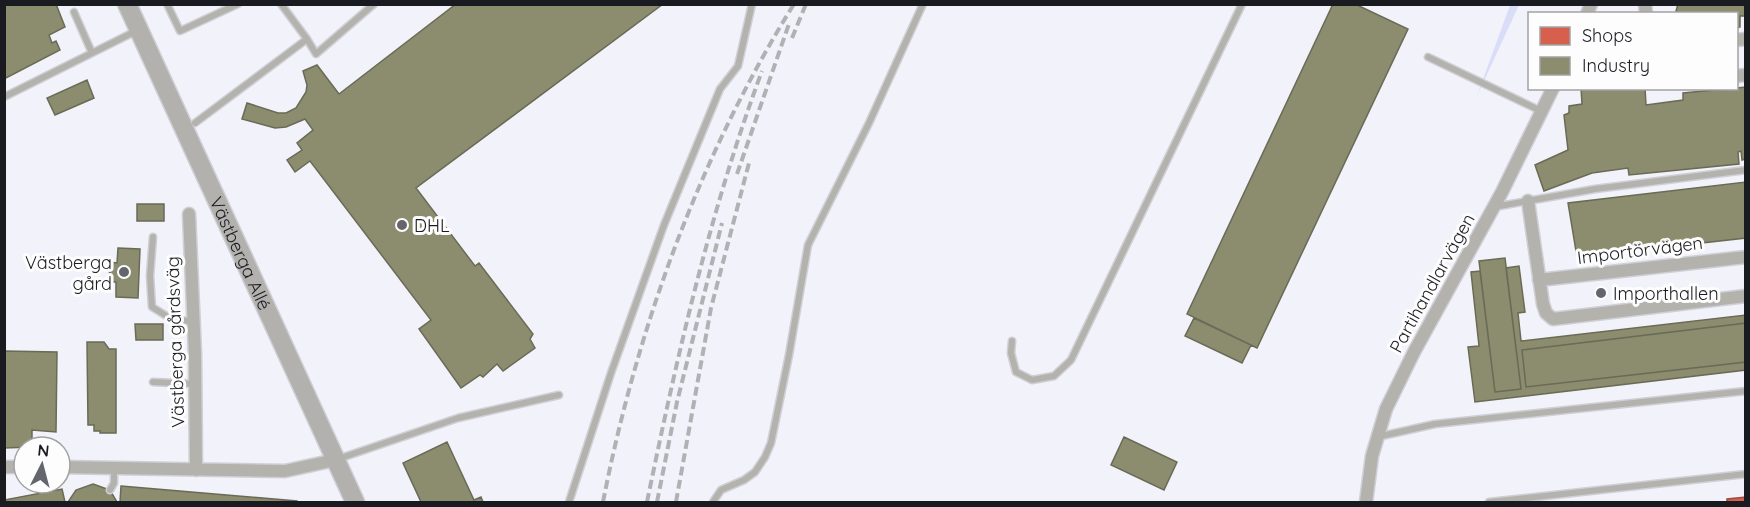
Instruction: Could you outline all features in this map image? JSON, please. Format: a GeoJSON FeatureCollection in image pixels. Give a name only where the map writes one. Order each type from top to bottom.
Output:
{"type":"FeatureCollection","features":[{"type":"Feature","properties":{"kind":"street","name":"Västberga Allé"},"geometry":{"type":"LineString","coordinates":[[127,4],[355,502]]}},
{"type":"Feature","properties":{"kind":"street","name":"Partihandlarvägen"},"geometry":{"type":"LineString","coordinates":[[1366,502],[1376,437],[1386,409],[1414,352],[1494,207],[1552,90]]}},
{"type":"Feature","properties":{"kind":"street"},"geometry":{"type":"LineString","coordinates":[[1528,201],[1539,280],[1546,313],[1553,319],[1746,296]]}},
{"type":"Feature","properties":{"kind":"street","name":"Västberga gårdsväg"},"geometry":{"type":"LineString","coordinates":[[189,214],[194,321],[196,470]]}},
{"type":"Feature","properties":{"kind":"street","name":"Importörvägen"},"geometry":{"type":"LineString","coordinates":[[1539,280],[1746,257]]}},
{"type":"Feature","properties":{"kind":"street"},"geometry":{"type":"LineString","coordinates":[[72,467],[285,471],[335,460]]}},
{"type":"Feature","properties":{"kind":"lane"},"geometry":{"type":"LineString","coordinates":[[167,4],[180,31],[238,4]]}},
{"type":"Feature","properties":{"kind":"lane"},"geometry":{"type":"LineString","coordinates":[[281,4],[316,54],[374,4]]}},
{"type":"Feature","properties":{"kind":"lane"},"geometry":{"type":"LineString","coordinates":[[569,502],[615,362],[664,225],[720,89],[738,66],[752,4]]}},
{"type":"Feature","properties":{"kind":"lane"},"geometry":{"type":"LineString","coordinates":[[713,502],[721,490],[750,476],[765,458],[775,421],[808,245],[869,123],[923,4]]}},
{"type":"Feature","properties":{"kind":"lane"},"geometry":{"type":"LineString","coordinates":[[1012,341],[1011,353],[1016,372],[1032,380],[1053,376],[1071,360],[1242,4]]}},
{"type":"Feature","properties":{"kind":"lane"},"geometry":{"type":"LineString","coordinates":[[74,12],[92,54]]}},
{"type":"Feature","properties":{"kind":"lane"},"geometry":{"type":"LineString","coordinates":[[4,97],[139,30]]}},
{"type":"Feature","properties":{"kind":"lane"},"geometry":{"type":"LineString","coordinates":[[195,123],[307,39]]}},
{"type":"Feature","properties":{"kind":"lane"},"geometry":{"type":"LineString","coordinates":[[1428,57],[1542,111]]}},
{"type":"Feature","properties":{"kind":"lane"},"geometry":{"type":"LineString","coordinates":[[1494,207],[1595,189],[1746,170]]}},
{"type":"Feature","properties":{"kind":"lane"},"geometry":{"type":"LineString","coordinates":[[153,237],[150,276],[152,307],[173,320],[194,321]]}},
{"type":"Feature","properties":{"kind":"lane"},"geometry":{"type":"LineString","coordinates":[[153,382],[195,384]]}},
{"type":"Feature","properties":{"kind":"lane"},"geometry":{"type":"LineString","coordinates":[[1376,437],[1435,424],[1746,392]]}},
{"type":"Feature","properties":{"kind":"lane"},"geometry":{"type":"LineString","coordinates":[[335,460],[458,418],[558,395]]}},
{"type":"Feature","properties":{"kind":"lane"},"geometry":{"type":"LineString","coordinates":[[110,490],[114,483],[114,468]]}},
{"type":"Feature","properties":{"kind":"lane"},"geometry":{"type":"LineString","coordinates":[[1489,502],[1746,474]]}},
{"type":"Feature","properties":{"kind":"shaded area"},"geometry":{"type":"Polygon","coordinates":[[[1510,5],[1519,5],[1477,96],[1510,5]]]}},
{"type":"Feature","properties":{"kind":"building: Shops"},"geometry":{"type":"Polygon","coordinates":[[[1746,497],[1746,502],[1727,502],[1727,499],[1746,497]]]}},
{"type":"Feature","properties":{"kind":"building: Industry"},"geometry":{"type":"Polygon","coordinates":[[[4,4],[56,4],[65,27],[49,35],[52,43],[56,41],[60,50],[4,79],[4,4]]]}},
{"type":"Feature","properties":{"kind":"building: Industry","name":"DHL"},"geometry":{"type":"Polygon","coordinates":[[[456,4],[663,4],[416,188],[475,266],[479,263],[533,334],[530,339],[535,348],[503,371],[497,364],[483,377],[480,375],[461,388],[419,329],[431,320],[310,161],[295,172],[287,160],[302,150],[297,143],[313,130],[305,119],[286,127],[275,128],[242,119],[247,103],[278,113],[286,113],[296,108],[306,92],[307,85],[303,71],[317,65],[339,94],[456,4]]]}},
{"type":"Feature","properties":{"kind":"building: Industry"},"geometry":{"type":"Polygon","coordinates":[[[1333,4],[1355,4],[1408,29],[1257,348],[1187,314],[1333,4]]]}},
{"type":"Feature","properties":{"kind":"building: Industry"},"geometry":{"type":"Polygon","coordinates":[[[1678,4],[1746,4],[1746,16],[1740,16],[1740,27],[1738,28],[1738,12],[1676,11],[1678,4]]]}},
{"type":"Feature","properties":{"kind":"building: Industry"},"geometry":{"type":"Polygon","coordinates":[[[87,80],[94,98],[55,115],[47,98],[87,80]]]}},
{"type":"Feature","properties":{"kind":"building: Industry"},"geometry":{"type":"Polygon","coordinates":[[[1746,87],[1746,159],[1742,160],[1741,151],[1738,152],[1739,164],[1629,175],[1628,168],[1592,173],[1544,191],[1535,165],[1568,150],[1564,115],[1569,113],[1569,106],[1582,104],[1581,90],[1645,90],[1646,105],[1683,100],[1683,93],[1738,90],[1738,88],[1746,87]]]}},
{"type":"Feature","properties":{"kind":"building: Industry"},"geometry":{"type":"Polygon","coordinates":[[[1746,182],[1746,238],[1577,257],[1568,203],[1746,182]]]}},
{"type":"Feature","properties":{"kind":"building: Industry"},"geometry":{"type":"Polygon","coordinates":[[[137,204],[164,204],[164,221],[137,221],[137,204]]]}},
{"type":"Feature","properties":{"kind":"building: Industry","name":"Västberga gård"},"geometry":{"type":"Polygon","coordinates":[[[118,248],[140,249],[138,298],[116,297],[116,282],[109,282],[110,262],[117,263],[118,248]]]}},
{"type":"Feature","properties":{"kind":"building: Industry"},"geometry":{"type":"Polygon","coordinates":[[[1505,258],[1521,389],[1495,392],[1479,261],[1505,258]]]}},
{"type":"Feature","properties":{"kind":"building: Industry"},"geometry":{"type":"Polygon","coordinates":[[[1519,266],[1525,312],[1518,313],[1521,341],[1746,315],[1746,323],[1522,350],[1526,387],[1746,362],[1746,370],[1475,402],[1468,347],[1479,346],[1471,272],[1480,271],[1495,392],[1521,389],[1506,268],[1519,266]]]}},
{"type":"Feature","properties":{"kind":"building: Industry"},"geometry":{"type":"Polygon","coordinates":[[[1194,318],[1251,345],[1242,363],[1185,336],[1194,318]]]}},
{"type":"Feature","properties":{"kind":"building: Industry"},"geometry":{"type":"Polygon","coordinates":[[[1746,323],[1746,362],[1526,387],[1522,350],[1746,323]]]}},
{"type":"Feature","properties":{"kind":"building: Industry"},"geometry":{"type":"Polygon","coordinates":[[[135,324],[163,324],[163,340],[136,340],[135,324]]]}},
{"type":"Feature","properties":{"kind":"building: Industry"},"geometry":{"type":"Polygon","coordinates":[[[87,342],[104,342],[109,349],[116,349],[116,433],[100,433],[100,431],[94,431],[94,425],[88,425],[87,342]]]}},
{"type":"Feature","properties":{"kind":"building: Industry"},"geometry":{"type":"Polygon","coordinates":[[[4,351],[57,352],[56,432],[32,430],[32,435],[12,435],[12,448],[4,448],[4,351]]]}},
{"type":"Feature","properties":{"kind":"building: Industry"},"geometry":{"type":"Polygon","coordinates":[[[1124,437],[1177,462],[1164,490],[1111,465],[1124,437]]]}},
{"type":"Feature","properties":{"kind":"building: Industry"},"geometry":{"type":"Polygon","coordinates":[[[447,442],[474,500],[481,497],[483,502],[421,502],[403,463],[447,442]]]}},
{"type":"Feature","properties":{"kind":"building: Industry"},"geometry":{"type":"Polygon","coordinates":[[[93,484],[110,490],[117,502],[68,502],[76,490],[93,484]]]}},
{"type":"Feature","properties":{"kind":"building: Industry"},"geometry":{"type":"Polygon","coordinates":[[[121,486],[297,501],[297,502],[120,502],[121,486]]]}},
{"type":"Feature","properties":{"kind":"building: Industry"},"geometry":{"type":"Polygon","coordinates":[[[30,495],[63,495],[65,502],[4,502],[4,500],[30,495]]]}},
{"type":"Feature","properties":{"kind":"railway"},"geometry":{"type":"LineString","coordinates":[[603,502],[634,372],[676,244],[729,121],[794,4]]}},
{"type":"Feature","properties":{"kind":"railway"},"geometry":{"type":"LineString","coordinates":[[792,38],[806,4]]}},
{"type":"Feature","properties":{"kind":"railway"},"geometry":{"type":"LineString","coordinates":[[737,174],[790,21]]}},
{"type":"Feature","properties":{"kind":"railway"},"geometry":{"type":"LineString","coordinates":[[647,502],[696,284],[726,177],[762,71]]}},
{"type":"Feature","properties":{"kind":"railway"},"geometry":{"type":"LineString","coordinates":[[676,502],[711,308],[749,163]]}},
{"type":"Feature","properties":{"kind":"railway"},"geometry":{"type":"LineString","coordinates":[[657,502],[677,402],[722,223]]}},
{"type":"Feature","properties":{"kind":"place","name":"DHL"},"geometry":{"type":"Point","coordinates":[402,225]}},
{"type":"Feature","properties":{"kind":"place","name":"Västberga gård"},"geometry":{"type":"Point","coordinates":[124,272]}},
{"type":"Feature","properties":{"kind":"place","name":"Importhallen"},"geometry":{"type":"Point","coordinates":[1601,293]}}]}
